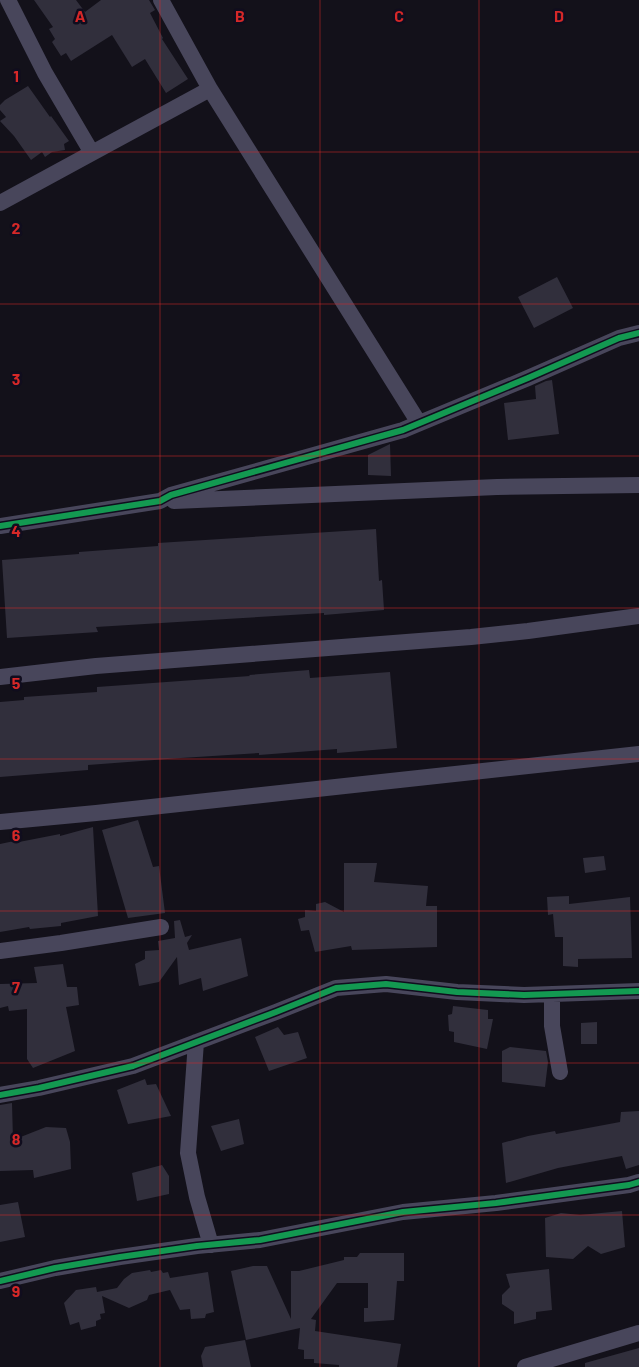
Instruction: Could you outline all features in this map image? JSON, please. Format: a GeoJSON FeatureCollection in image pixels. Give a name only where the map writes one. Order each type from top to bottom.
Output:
{"type":"FeatureCollection","features":[{"type":"Feature","properties":{"kind":"street"},"geometry":{"type":"LineString","coordinates":[[8,0],[45,73],[92,153]]}},
{"type":"Feature","properties":{"kind":"street"},"geometry":{"type":"LineString","coordinates":[[161,0],[210,89],[419,423]]}},
{"type":"Feature","properties":{"kind":"street"},"geometry":{"type":"LineString","coordinates":[[0,203],[210,89]]}},
{"type":"Feature","properties":{"kind":"street"},"geometry":{"type":"LineString","coordinates":[[160,502],[172,495],[403,430],[619,338],[639,333]]}},
{"type":"Feature","properties":{"kind":"street"},"geometry":{"type":"LineString","coordinates":[[0,526],[160,502],[497,487],[639,485]]}},
{"type":"Feature","properties":{"kind":"street"},"geometry":{"type":"LineString","coordinates":[[0,677],[96,666],[471,637],[639,616]]}},
{"type":"Feature","properties":{"kind":"street"},"geometry":{"type":"LineString","coordinates":[[0,822],[639,754]]}},
{"type":"Feature","properties":{"kind":"street"},"geometry":{"type":"LineString","coordinates":[[0,951],[161,927]]}},
{"type":"Feature","properties":{"kind":"street"},"geometry":{"type":"LineString","coordinates":[[0,1095],[133,1066],[336,988],[386,984],[457,992],[524,995],[639,991]]}},
{"type":"Feature","properties":{"kind":"street"},"geometry":{"type":"LineString","coordinates":[[552,994],[552,1026],[560,1072]]}},
{"type":"Feature","properties":{"kind":"street"},"geometry":{"type":"LineString","coordinates":[[196,1042],[188,1153],[197,1197],[211,1244]]}},
{"type":"Feature","properties":{"kind":"street"},"geometry":{"type":"LineString","coordinates":[[0,1281],[54,1268],[211,1244],[260,1240],[403,1212],[496,1203],[629,1185],[639,1182]]}},
{"type":"Feature","properties":{"kind":"street"},"geometry":{"type":"LineString","coordinates":[[525,1367],[639,1334]]}},
{"type":"Feature","properties":{"kind":"building"},"geometry":{"type":"Polygon","coordinates":[[[34,0],[76,0],[85,12],[101,0],[149,0],[155,10],[150,13],[162,39],[188,79],[166,93],[145,59],[132,67],[112,35],[71,61],[66,53],[61,56],[52,42],[55,39],[49,29],[53,27],[34,0]]]}},
{"type":"Feature","properties":{"kind":"building"},"geometry":{"type":"Polygon","coordinates":[[[28,86],[69,141],[64,144],[65,150],[52,152],[45,157],[42,152],[31,160],[14,136],[0,121],[6,117],[0,110],[0,105],[28,86]]]}},
{"type":"Feature","properties":{"kind":"building"},"geometry":{"type":"Polygon","coordinates":[[[557,277],[573,308],[534,328],[518,297],[557,277]]]}},
{"type":"Feature","properties":{"kind":"building"},"geometry":{"type":"Polygon","coordinates":[[[552,380],[559,434],[508,440],[504,403],[536,399],[535,386],[552,380]]]}},
{"type":"Feature","properties":{"kind":"building"},"geometry":{"type":"Polygon","coordinates":[[[390,444],[391,476],[368,475],[368,455],[390,444]]]}},
{"type":"Feature","properties":{"kind":"building"},"geometry":{"type":"Polygon","coordinates":[[[376,529],[379,581],[382,580],[384,610],[96,627],[98,632],[7,638],[2,560],[158,546],[158,543],[376,529]]]}},
{"type":"Feature","properties":{"kind":"building"},"geometry":{"type":"Polygon","coordinates":[[[309,670],[310,678],[390,672],[397,748],[337,753],[337,749],[181,758],[88,765],[88,770],[0,777],[0,702],[24,700],[24,697],[97,692],[97,687],[309,670]]]}},
{"type":"Feature","properties":{"kind":"building"},"geometry":{"type":"Polygon","coordinates":[[[138,820],[153,867],[159,866],[165,913],[128,918],[102,830],[138,820]]]}},
{"type":"Feature","properties":{"kind":"building"},"geometry":{"type":"Polygon","coordinates":[[[93,827],[98,916],[61,923],[61,926],[30,929],[29,927],[0,932],[0,844],[60,834],[60,836],[93,827]]]}},
{"type":"Feature","properties":{"kind":"building"},"geometry":{"type":"Polygon","coordinates":[[[604,856],[606,870],[585,873],[583,858],[604,856]]]}},
{"type":"Feature","properties":{"kind":"building"},"geometry":{"type":"Polygon","coordinates":[[[344,863],[377,863],[374,882],[428,886],[426,906],[437,906],[437,947],[352,950],[351,946],[315,952],[309,930],[301,931],[298,919],[305,917],[305,910],[316,911],[316,904],[325,902],[344,912],[344,863]]]}},
{"type":"Feature","properties":{"kind":"building"},"geometry":{"type":"Polygon","coordinates":[[[569,896],[569,904],[630,897],[632,958],[578,959],[578,967],[563,966],[563,937],[555,937],[553,914],[548,915],[547,897],[569,896]]]}},
{"type":"Feature","properties":{"kind":"building"},"geometry":{"type":"Polygon","coordinates":[[[180,920],[185,937],[192,935],[187,943],[189,950],[241,938],[248,976],[203,991],[201,978],[179,985],[177,957],[159,982],[139,986],[135,964],[145,959],[145,951],[159,950],[158,941],[175,938],[174,921],[180,920]]]}},
{"type":"Feature","properties":{"kind":"building"},"geometry":{"type":"Polygon","coordinates":[[[63,964],[67,987],[77,987],[79,1005],[66,1007],[75,1051],[33,1068],[27,1059],[27,1009],[9,1011],[8,1006],[0,1008],[0,984],[37,983],[34,967],[63,964]]]}},
{"type":"Feature","properties":{"kind":"building"},"geometry":{"type":"Polygon","coordinates":[[[453,1006],[488,1010],[488,1019],[493,1019],[487,1049],[454,1042],[454,1032],[449,1031],[448,1015],[452,1014],[453,1006]]]}},
{"type":"Feature","properties":{"kind":"building"},"geometry":{"type":"Polygon","coordinates":[[[597,1022],[597,1044],[581,1044],[581,1023],[597,1022]]]}},
{"type":"Feature","properties":{"kind":"building"},"geometry":{"type":"Polygon","coordinates":[[[278,1027],[284,1035],[298,1032],[307,1058],[269,1071],[255,1037],[278,1027]]]}},
{"type":"Feature","properties":{"kind":"building"},"geometry":{"type":"Polygon","coordinates":[[[510,1047],[546,1051],[548,1062],[545,1087],[502,1082],[502,1051],[510,1047]]]}},
{"type":"Feature","properties":{"kind":"building"},"geometry":{"type":"Polygon","coordinates":[[[145,1079],[147,1085],[156,1084],[171,1116],[128,1124],[117,1090],[145,1079]]]}},
{"type":"Feature","properties":{"kind":"building"},"geometry":{"type":"Polygon","coordinates":[[[12,1103],[13,1140],[46,1127],[66,1128],[70,1142],[71,1169],[34,1178],[33,1170],[0,1171],[0,1105],[12,1103]]]}},
{"type":"Feature","properties":{"kind":"building"},"geometry":{"type":"Polygon","coordinates":[[[639,1111],[639,1165],[626,1169],[622,1156],[558,1168],[506,1183],[502,1143],[555,1131],[556,1134],[620,1122],[621,1112],[639,1111]]]}},
{"type":"Feature","properties":{"kind":"building"},"geometry":{"type":"Polygon","coordinates":[[[239,1119],[244,1144],[221,1151],[211,1126],[239,1119]]]}},
{"type":"Feature","properties":{"kind":"building"},"geometry":{"type":"Polygon","coordinates":[[[162,1165],[169,1176],[169,1194],[137,1201],[132,1173],[162,1165]]]}},
{"type":"Feature","properties":{"kind":"building"},"geometry":{"type":"Polygon","coordinates":[[[18,1202],[25,1237],[0,1242],[0,1205],[18,1202]]]}},
{"type":"Feature","properties":{"kind":"building"},"geometry":{"type":"Polygon","coordinates":[[[622,1211],[625,1247],[601,1254],[588,1246],[573,1259],[546,1257],[545,1218],[561,1213],[580,1215],[622,1211]]]}},
{"type":"Feature","properties":{"kind":"building"},"geometry":{"type":"Polygon","coordinates":[[[360,1253],[404,1253],[404,1281],[397,1281],[394,1320],[364,1322],[364,1308],[368,1308],[368,1283],[337,1283],[311,1319],[316,1320],[315,1331],[401,1344],[397,1367],[339,1367],[339,1365],[314,1363],[314,1359],[304,1359],[304,1350],[298,1349],[300,1328],[246,1340],[231,1271],[253,1266],[267,1266],[291,1319],[291,1271],[299,1271],[344,1260],[344,1257],[357,1257],[360,1253]]]}},
{"type":"Feature","properties":{"kind":"building"},"geometry":{"type":"Polygon","coordinates":[[[549,1269],[552,1310],[536,1312],[536,1319],[514,1324],[514,1312],[502,1304],[502,1295],[510,1287],[506,1274],[549,1269]]]}},
{"type":"Feature","properties":{"kind":"building"},"geometry":{"type":"Polygon","coordinates":[[[150,1270],[151,1272],[161,1270],[163,1273],[168,1272],[170,1278],[208,1272],[214,1312],[206,1314],[205,1318],[191,1319],[190,1309],[180,1310],[170,1290],[149,1295],[147,1300],[129,1308],[102,1296],[105,1313],[100,1314],[101,1319],[96,1321],[96,1326],[81,1330],[79,1322],[70,1325],[64,1303],[76,1290],[96,1287],[97,1292],[117,1288],[132,1273],[150,1270]]]}},
{"type":"Feature","properties":{"kind":"building"},"geometry":{"type":"Polygon","coordinates":[[[245,1340],[251,1367],[203,1367],[201,1356],[205,1347],[245,1340]]]}},
{"type":"Feature","properties":{"kind":"building"},"geometry":{"type":"Polygon","coordinates":[[[639,1348],[639,1367],[585,1367],[585,1363],[639,1348]]]}},
{"type":"Feature","properties":{"kind":"cycle path"},"geometry":{"type":"LineString","coordinates":[[0,526],[160,501],[171,495],[403,430],[619,338],[639,333]]}},
{"type":"Feature","properties":{"kind":"cycle path"},"geometry":{"type":"LineString","coordinates":[[0,1095],[133,1066],[336,988],[386,984],[457,992],[524,995],[639,991]]}},
{"type":"Feature","properties":{"kind":"cycle path"},"geometry":{"type":"LineString","coordinates":[[0,1281],[55,1268],[197,1246],[260,1240],[403,1212],[496,1203],[629,1185],[639,1182]]}}]}
